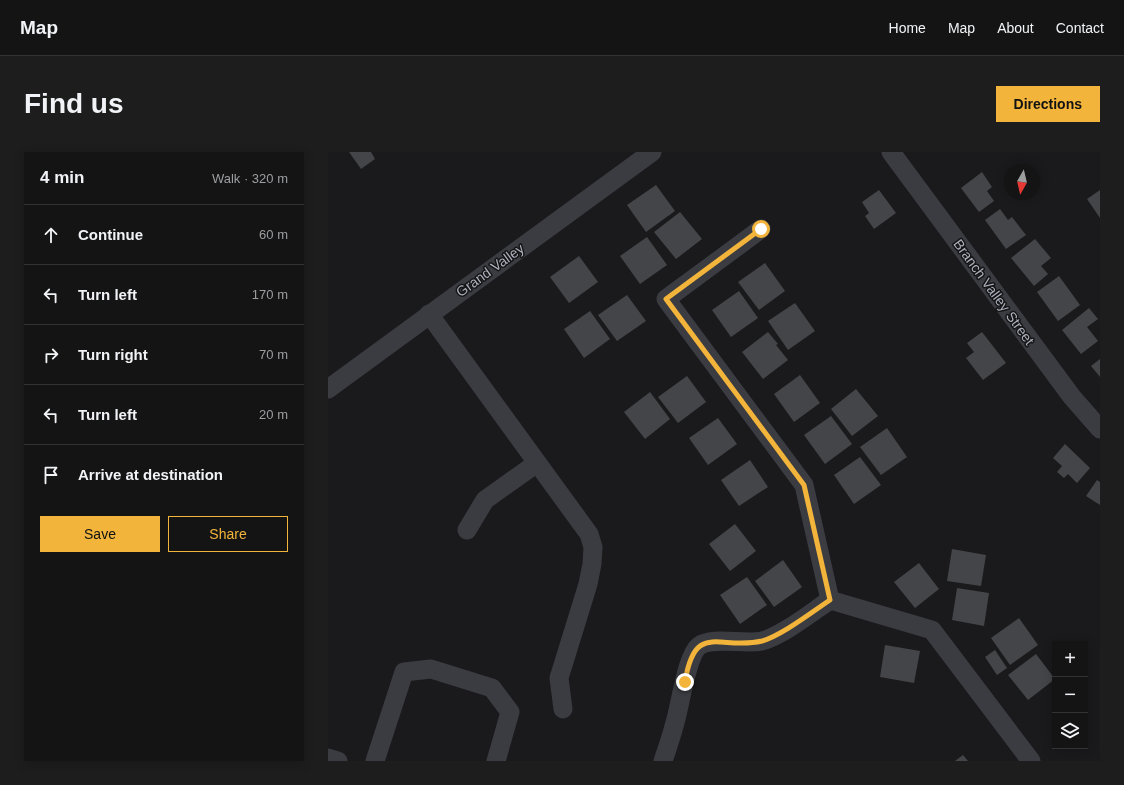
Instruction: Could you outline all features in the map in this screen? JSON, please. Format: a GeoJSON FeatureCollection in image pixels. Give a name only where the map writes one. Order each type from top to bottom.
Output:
{"type":"FeatureCollection","features":[{"type":"Feature","properties":{"kind":"street","name":"Grand Valley"},"geometry":{"type":"LineString","coordinates":[[328,389],[652,152]]}},
{"type":"Feature","properties":{"kind":"street","name":"Branch Valley Street"},"geometry":{"type":"LineString","coordinates":[[891,152],[1072,398],[1100,429]]}},
{"type":"Feature","properties":{"kind":"street"},"geometry":{"type":"LineString","coordinates":[[761,229],[666,299],[804,485],[830,600]]}},
{"type":"Feature","properties":{"kind":"street"},"geometry":{"type":"LineString","coordinates":[[429,314],[589,534],[593,547],[592,564],[588,584],[559,678],[563,709]]}},
{"type":"Feature","properties":{"kind":"street"},"geometry":{"type":"LineString","coordinates":[[467,530],[484,500],[537,462]]}},
{"type":"Feature","properties":{"kind":"street"},"geometry":{"type":"LineString","coordinates":[[663,761],[675,726],[687,667],[692,655],[699,646],[711,641],[742,643],[762,641],[778,634],[830,600],[932,630],[1031,761]]}},
{"type":"Feature","properties":{"kind":"street"},"geometry":{"type":"LineString","coordinates":[[375,761],[404,672],[431,669],[492,688],[510,712],[496,761]]}},
{"type":"Feature","properties":{"kind":"street"},"geometry":{"type":"LineString","coordinates":[[328,758],[338,761]]}},
{"type":"Feature","properties":{"kind":"building"},"geometry":{"type":"Polygon","coordinates":[[[349,152],[371,152],[375,159],[361,169],[349,152]]]}},
{"type":"Feature","properties":{"kind":"building"},"geometry":{"type":"Polygon","coordinates":[[[982,172],[992,187],[987,191],[994,201],[979,212],[961,188],[982,172]]]}},
{"type":"Feature","properties":{"kind":"building"},"geometry":{"type":"Polygon","coordinates":[[[656,185],[675,211],[646,232],[627,205],[656,185]]]}},
{"type":"Feature","properties":{"kind":"building"},"geometry":{"type":"Polygon","coordinates":[[[879,190],[896,213],[874,229],[865,216],[869,213],[862,202],[879,190]]]}},
{"type":"Feature","properties":{"kind":"building"},"geometry":{"type":"Polygon","coordinates":[[[1100,190],[1100,218],[1087,199],[1100,190]]]}},
{"type":"Feature","properties":{"kind":"building"},"geometry":{"type":"Polygon","coordinates":[[[1000,209],[1008,220],[1012,217],[1026,235],[1006,249],[985,220],[1000,209]]]}},
{"type":"Feature","properties":{"kind":"building"},"geometry":{"type":"Polygon","coordinates":[[[680,212],[702,239],[676,259],[654,232],[680,212]]]}},
{"type":"Feature","properties":{"kind":"building"},"geometry":{"type":"Polygon","coordinates":[[[647,237],[667,265],[640,284],[620,256],[647,237]]]}},
{"type":"Feature","properties":{"kind":"building"},"geometry":{"type":"Polygon","coordinates":[[[1035,239],[1051,258],[1041,266],[1048,274],[1034,286],[1011,258],[1035,239]]]}},
{"type":"Feature","properties":{"kind":"building"},"geometry":{"type":"Polygon","coordinates":[[[579,256],[598,282],[569,303],[550,277],[579,256]]]}},
{"type":"Feature","properties":{"kind":"building"},"geometry":{"type":"Polygon","coordinates":[[[765,263],[785,291],[759,310],[738,282],[765,263]]]}},
{"type":"Feature","properties":{"kind":"building"},"geometry":{"type":"Polygon","coordinates":[[[1059,276],[1080,305],[1058,321],[1037,292],[1059,276]]]}},
{"type":"Feature","properties":{"kind":"building"},"geometry":{"type":"Polygon","coordinates":[[[739,291],[758,318],[731,337],[712,310],[739,291]]]}},
{"type":"Feature","properties":{"kind":"building"},"geometry":{"type":"Polygon","coordinates":[[[627,295],[646,321],[617,341],[598,315],[627,295]]]}},
{"type":"Feature","properties":{"kind":"building"},"geometry":{"type":"Polygon","coordinates":[[[795,303],[815,331],[788,350],[768,321],[795,303]]]}},
{"type":"Feature","properties":{"kind":"building"},"geometry":{"type":"Polygon","coordinates":[[[1089,308],[1098,319],[1087,327],[1098,341],[1081,354],[1062,330],[1089,308]]]}},
{"type":"Feature","properties":{"kind":"building"},"geometry":{"type":"Polygon","coordinates":[[[590,311],[610,339],[584,358],[564,329],[590,311]]]}},
{"type":"Feature","properties":{"kind":"building"},"geometry":{"type":"Polygon","coordinates":[[[768,332],[788,360],[763,379],[742,352],[768,332]]]}},
{"type":"Feature","properties":{"kind":"building"},"geometry":{"type":"Polygon","coordinates":[[[982,332],[1006,363],[983,380],[966,358],[974,352],[967,343],[982,332]]]}},
{"type":"Feature","properties":{"kind":"building"},"geometry":{"type":"Polygon","coordinates":[[[1100,359],[1100,377],[1091,366],[1100,359]]]}},
{"type":"Feature","properties":{"kind":"building"},"geometry":{"type":"Polygon","coordinates":[[[800,375],[820,403],[794,422],[774,394],[800,375]]]}},
{"type":"Feature","properties":{"kind":"building"},"geometry":{"type":"Polygon","coordinates":[[[687,376],[706,402],[678,423],[658,397],[687,376]]]}},
{"type":"Feature","properties":{"kind":"building"},"geometry":{"type":"Polygon","coordinates":[[[856,389],[878,416],[852,436],[831,409],[856,389]]]}},
{"type":"Feature","properties":{"kind":"building"},"geometry":{"type":"Polygon","coordinates":[[[650,392],[670,419],[645,439],[624,412],[650,392]]]}},
{"type":"Feature","properties":{"kind":"building"},"geometry":{"type":"Polygon","coordinates":[[[831,416],[852,444],[825,464],[804,435],[831,416]]]}},
{"type":"Feature","properties":{"kind":"building"},"geometry":{"type":"Polygon","coordinates":[[[718,418],[737,444],[708,465],[689,438],[718,418]]]}},
{"type":"Feature","properties":{"kind":"building"},"geometry":{"type":"Polygon","coordinates":[[[887,428],[907,457],[881,475],[860,447],[887,428]]]}},
{"type":"Feature","properties":{"kind":"building"},"geometry":{"type":"Polygon","coordinates":[[[1065,444],[1090,468],[1077,483],[1068,474],[1064,478],[1057,472],[1062,466],[1053,458],[1065,444]]]}},
{"type":"Feature","properties":{"kind":"building"},"geometry":{"type":"Polygon","coordinates":[[[860,457],[881,485],[854,504],[834,475],[860,457]]]}},
{"type":"Feature","properties":{"kind":"building"},"geometry":{"type":"Polygon","coordinates":[[[750,460],[768,487],[739,506],[721,480],[750,460]]]}},
{"type":"Feature","properties":{"kind":"building"},"geometry":{"type":"Polygon","coordinates":[[[1097,480],[1100,482],[1100,505],[1086,496],[1097,480]]]}},
{"type":"Feature","properties":{"kind":"building"},"geometry":{"type":"Polygon","coordinates":[[[735,524],[756,551],[730,571],[709,544],[735,524]]]}},
{"type":"Feature","properties":{"kind":"building"},"geometry":{"type":"Polygon","coordinates":[[[952,549],[986,555],[981,586],[947,581],[952,549]]]}},
{"type":"Feature","properties":{"kind":"building"},"geometry":{"type":"Polygon","coordinates":[[[783,560],[802,587],[774,607],[755,581],[783,560]]]}},
{"type":"Feature","properties":{"kind":"building"},"geometry":{"type":"Polygon","coordinates":[[[919,563],[939,589],[915,608],[894,582],[919,563]]]}},
{"type":"Feature","properties":{"kind":"building"},"geometry":{"type":"Polygon","coordinates":[[[747,577],[767,605],[740,624],[720,595],[747,577]]]}},
{"type":"Feature","properties":{"kind":"building"},"geometry":{"type":"Polygon","coordinates":[[[957,588],[989,593],[984,626],[952,620],[957,588]]]}},
{"type":"Feature","properties":{"kind":"building"},"geometry":{"type":"Polygon","coordinates":[[[1019,618],[1038,645],[1010,665],[991,638],[1019,618]]]}},
{"type":"Feature","properties":{"kind":"building"},"geometry":{"type":"Polygon","coordinates":[[[885,645],[920,651],[914,683],[880,677],[885,645]]]}},
{"type":"Feature","properties":{"kind":"building"},"geometry":{"type":"Polygon","coordinates":[[[995,650],[1007,668],[997,675],[985,657],[995,650]]]}},
{"type":"Feature","properties":{"kind":"building"},"geometry":{"type":"Polygon","coordinates":[[[1036,654],[1052,675],[1052,681],[1028,700],[1008,675],[1036,654]]]}},
{"type":"Feature","properties":{"kind":"building"},"geometry":{"type":"Polygon","coordinates":[[[963,755],[968,761],[955,761],[963,755]]]}},
{"type":"Feature","properties":{"kind":"route"},"geometry":{"type":"LineString","coordinates":[[685,682],[687,667],[692,655],[699,646],[711,641],[742,643],[762,641],[778,634],[830,600],[804,485],[666,299],[761,229]]}}]}
